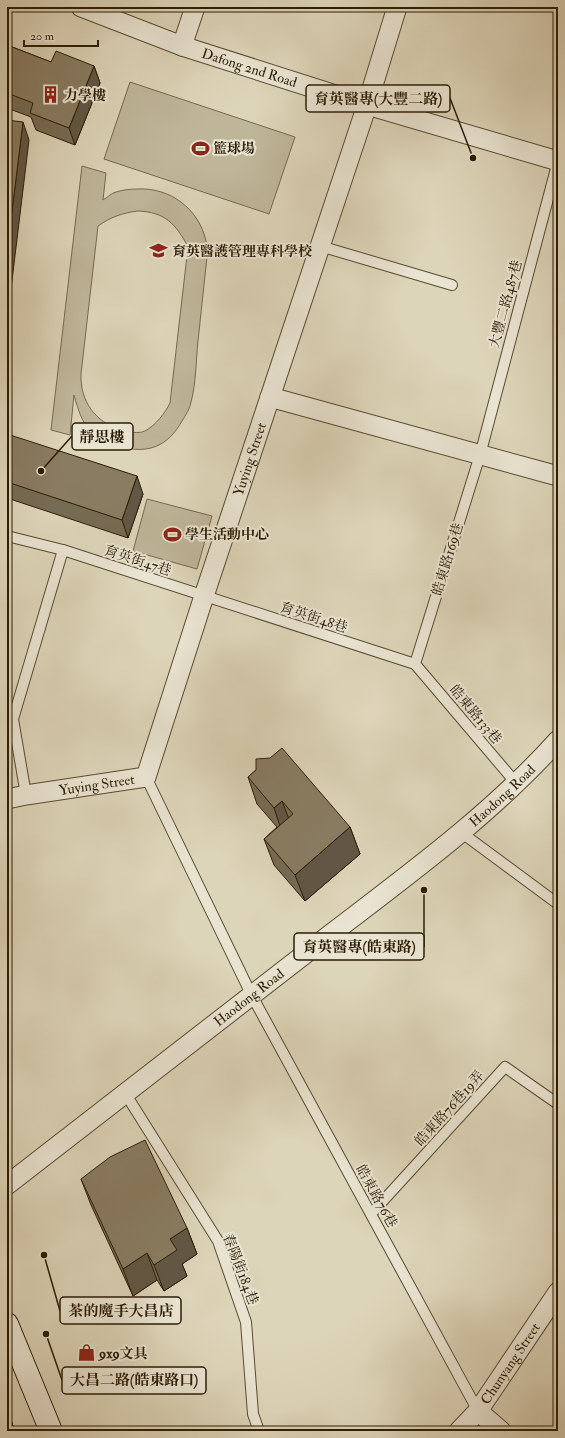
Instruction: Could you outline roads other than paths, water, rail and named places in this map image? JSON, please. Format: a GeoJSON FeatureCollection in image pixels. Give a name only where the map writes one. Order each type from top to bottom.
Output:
{"type":"FeatureCollection","features":[{"type":"Feature","properties":{"kind":"street","name":"Dafong 2nd Road"},"geometry":{"type":"LineString","coordinates":[[81,7],[182,46],[367,104],[558,161]]}},
{"type":"Feature","properties":{"kind":"street"},"geometry":{"type":"LineString","coordinates":[[182,46],[195,7]]}},
{"type":"Feature","properties":{"kind":"street","name":"Yuying Street"},"geometry":{"type":"LineString","coordinates":[[7,799],[146,777],[204,596],[367,104],[397,7]]}},
{"type":"Feature","properties":{"kind":"street"},"geometry":{"type":"LineString","coordinates":[[270,397],[558,476]]}},
{"type":"Feature","properties":{"kind":"street","name":"Haodong Road"},"geometry":{"type":"LineString","coordinates":[[7,1185],[251,994],[462,833],[533,768],[558,740]]}},
{"type":"Feature","properties":{"kind":"street","name":"Chunyang Street"},"geometry":{"type":"LineString","coordinates":[[459,1431],[478,1411],[558,1292]]}},
{"type":"Feature","properties":{"kind":"street"},"geometry":{"type":"LineString","coordinates":[[7,1324],[51,1431]]}},
{"type":"Feature","properties":{"kind":"street"},"geometry":{"type":"LineString","coordinates":[[478,1411],[501,1431]]}},
{"type":"Feature","properties":{"kind":"lane","name":"大豐二路487巷"},"geometry":{"type":"LineString","coordinates":[[480,455],[558,161]]}},
{"type":"Feature","properties":{"kind":"lane"},"geometry":{"type":"LineString","coordinates":[[320,246],[452,285]]}},
{"type":"Feature","properties":{"kind":"lane","name":"皓東路169巷"},"geometry":{"type":"LineString","coordinates":[[415,664],[480,455]]}},
{"type":"Feature","properties":{"kind":"lane","name":"育英街47巷"},"geometry":{"type":"LineString","coordinates":[[7,536],[63,550],[204,596]]}},
{"type":"Feature","properties":{"kind":"lane"},"geometry":{"type":"LineString","coordinates":[[26,795],[13,720],[63,550]]}},
{"type":"Feature","properties":{"kind":"lane","name":"育英街48巷"},"geometry":{"type":"LineString","coordinates":[[204,596],[415,664]]}},
{"type":"Feature","properties":{"kind":"lane","name":"皓東路133巷"},"geometry":{"type":"LineString","coordinates":[[415,664],[516,783]]}},
{"type":"Feature","properties":{"kind":"lane","name":"皓東路76巷"},"geometry":{"type":"LineString","coordinates":[[146,777],[251,994],[478,1411]]}},
{"type":"Feature","properties":{"kind":"lane"},"geometry":{"type":"LineString","coordinates":[[462,833],[558,904]]}},
{"type":"Feature","properties":{"kind":"lane","name":"皓東路76巷19弄"},"geometry":{"type":"LineString","coordinates":[[371,1214],[505,1067],[558,1104]]}},
{"type":"Feature","properties":{"kind":"lane","name":"春陽街184巷"},"geometry":{"type":"LineString","coordinates":[[125,1093],[218,1241],[246,1322],[253,1414],[259,1431]]}},
{"type":"Feature","properties":{"kind":"place","name":"力學樓"},"geometry":{"type":"Point","coordinates":[51,95]}},
{"type":"Feature","properties":{"kind":"place","name":"籃球場"},"geometry":{"type":"Point","coordinates":[200,148]}},
{"type":"Feature","properties":{"kind":"place","name":"育英醫專(大豐二路)"},"geometry":{"type":"Point","coordinates":[473,158]}},
{"type":"Feature","properties":{"kind":"place","name":"育英醫護管理專科學校"},"geometry":{"type":"Point","coordinates":[159,251]}},
{"type":"Feature","properties":{"kind":"place","name":"靜思樓"},"geometry":{"type":"Point","coordinates":[41,471]}},
{"type":"Feature","properties":{"kind":"place","name":"學生活動中心"},"geometry":{"type":"Point","coordinates":[172,534]}},
{"type":"Feature","properties":{"kind":"place","name":"育英醫專(皓東路)"},"geometry":{"type":"Point","coordinates":[424,890]}},
{"type":"Feature","properties":{"kind":"place","name":"茶的魔手大昌店"},"geometry":{"type":"Point","coordinates":[44,1255]}},
{"type":"Feature","properties":{"kind":"place","name":"大昌二路(皓東路口)"},"geometry":{"type":"Point","coordinates":[46,1334]}},
{"type":"Feature","properties":{"kind":"place","name":"9x9文具"},"geometry":{"type":"Point","coordinates":[86,1353]}}]}
